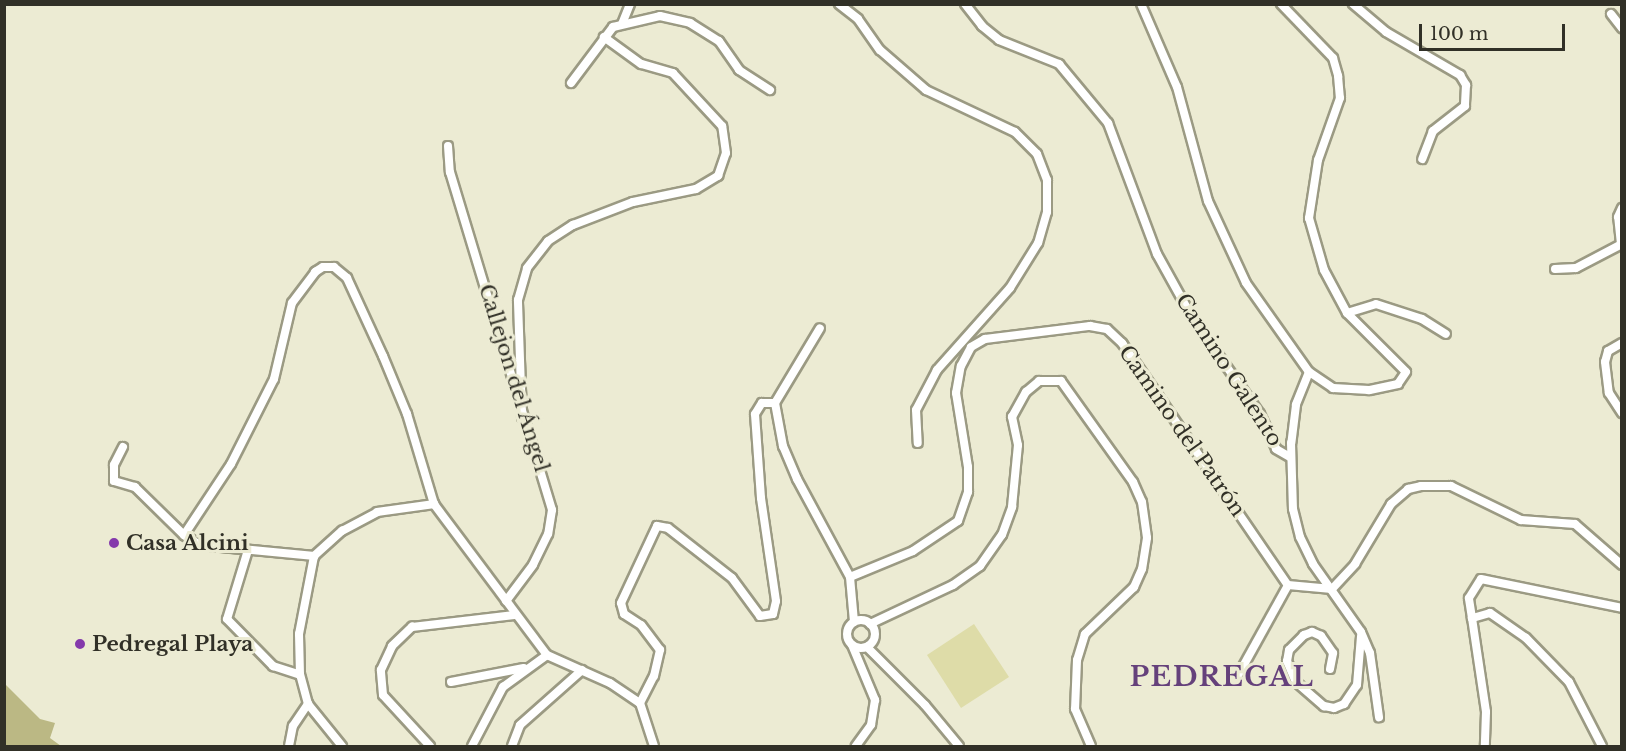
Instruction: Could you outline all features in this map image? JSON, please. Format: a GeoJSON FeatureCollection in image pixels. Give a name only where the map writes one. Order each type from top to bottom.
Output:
{"type":"FeatureCollection","features":[{"type":"Feature","properties":{"kind":"street"},"geometry":{"type":"LineString","coordinates":[[622,24],[630,4]]}},
{"type":"Feature","properties":{"kind":"street"},"geometry":{"type":"LineString","coordinates":[[839,4],[858,19],[880,50],[926,90],[1015,132],[1031,146],[1042,165],[1048,196],[1038,243],[1010,288],[953,348],[919,400],[915,422],[918,442]]}},
{"type":"Feature","properties":{"kind":"street","name":"Camino Galento"},"geometry":{"type":"LineString","coordinates":[[965,4],[974,18],[999,39],[1059,64],[1108,123],[1156,254],[1192,319],[1260,414],[1276,449],[1290,457]]}},
{"type":"Feature","properties":{"kind":"street"},"geometry":{"type":"LineString","coordinates":[[1141,4],[1178,87],[1208,201],[1246,283],[1309,372],[1333,388],[1369,390],[1398,384],[1405,377],[1402,366],[1347,313],[1324,270],[1309,218],[1318,160],[1340,98],[1338,76],[1333,58],[1281,4]]}},
{"type":"Feature","properties":{"kind":"street"},"geometry":{"type":"LineString","coordinates":[[1353,4],[1386,32],[1460,75],[1466,85],[1465,106],[1433,131],[1422,159]]}},
{"type":"Feature","properties":{"kind":"street"},"geometry":{"type":"LineString","coordinates":[[1611,14],[1622,28]]}},
{"type":"Feature","properties":{"kind":"street"},"geometry":{"type":"LineString","coordinates":[[571,83],[613,27],[660,16],[690,23],[719,41],[739,70],[770,90]]}},
{"type":"Feature","properties":{"kind":"street"},"geometry":{"type":"LineString","coordinates":[[522,417],[518,300],[526,268],[548,241],[573,225],[633,202],[703,185],[718,176],[726,153],[722,126],[673,73],[641,64],[604,37]]}},
{"type":"Feature","properties":{"kind":"street","name":"Callejon del Ángel"},"geometry":{"type":"LineString","coordinates":[[448,146],[450,172],[522,417],[548,485],[552,517],[533,565],[506,602]]}},
{"type":"Feature","properties":{"kind":"street"},"geometry":{"type":"LineString","coordinates":[[1556,268],[1576,268],[1621,244],[1622,208]]}},
{"type":"Feature","properties":{"kind":"street"},"geometry":{"type":"LineString","coordinates":[[184,535],[231,464],[274,378],[292,303],[306,280],[324,267],[340,270],[357,297],[407,414],[434,504],[514,615],[547,655],[610,683],[639,703],[654,747]]}},
{"type":"Feature","properties":{"kind":"street"},"geometry":{"type":"LineString","coordinates":[[1347,313],[1376,304],[1422,319],[1446,334]]}},
{"type":"Feature","properties":{"kind":"street","name":"Camino del Patrón"},"geometry":{"type":"LineString","coordinates":[[971,347],[985,339],[1090,326],[1114,333],[1288,585]]}},
{"type":"Feature","properties":{"kind":"street"},"geometry":{"type":"LineString","coordinates":[[820,328],[775,403],[783,446],[797,479],[850,577],[854,622],[847,633],[875,699],[871,725],[856,747]]}},
{"type":"Feature","properties":{"kind":"street"},"geometry":{"type":"LineString","coordinates":[[850,577],[914,551],[958,521],[968,492],[968,467],[957,413],[957,377],[971,347],[971,329]]}},
{"type":"Feature","properties":{"kind":"street"},"geometry":{"type":"LineString","coordinates":[[1622,343],[1608,351],[1605,362],[1609,393],[1622,413]]}},
{"type":"Feature","properties":{"kind":"street"},"geometry":{"type":"LineString","coordinates":[[1309,372],[1296,405],[1290,457],[1300,537],[1313,564],[1361,633],[1374,667],[1379,717]]}},
{"type":"Feature","properties":{"kind":"street"},"geometry":{"type":"LineString","coordinates":[[854,622],[870,624],[953,585],[980,566],[1002,535],[1012,507],[1018,445],[1012,417],[1026,392],[1039,381],[1061,381],[1096,425],[1134,482],[1142,502],[1147,538],[1142,569],[1134,587],[1085,634],[1077,660],[1075,709],[1091,747]]}},
{"type":"Feature","properties":{"kind":"street"},"geometry":{"type":"LineString","coordinates":[[639,703],[654,676],[660,650],[641,625],[624,614],[621,603],[657,526],[668,528],[732,578],[760,616],[773,614],[776,601],[761,498],[755,414],[762,403],[775,403]]}},
{"type":"Feature","properties":{"kind":"street"},"geometry":{"type":"LineString","coordinates":[[123,447],[114,465],[114,481],[135,487],[196,544],[314,556]]}},
{"type":"Feature","properties":{"kind":"street"},"geometry":{"type":"LineString","coordinates":[[1332,589],[1355,564],[1391,504],[1408,489],[1421,486],[1451,486],[1521,520],[1575,524],[1622,565]]}},
{"type":"Feature","properties":{"kind":"street"},"geometry":{"type":"LineString","coordinates":[[342,747],[308,704],[300,675],[300,622],[314,556],[342,531],[377,512],[434,504]]}},
{"type":"Feature","properties":{"kind":"street"},"geometry":{"type":"LineString","coordinates":[[248,550],[227,619],[273,666],[300,675]]}},
{"type":"Feature","properties":{"kind":"street"},"geometry":{"type":"LineString","coordinates":[[1485,747],[1486,712],[1469,598],[1481,579],[1622,608]]}},
{"type":"Feature","properties":{"kind":"street"},"geometry":{"type":"LineString","coordinates":[[1236,680],[1288,585],[1332,589]]}},
{"type":"Feature","properties":{"kind":"street"},"geometry":{"type":"LineString","coordinates":[[1472,618],[1490,613],[1527,638],[1569,682],[1602,747]]}},
{"type":"Feature","properties":{"kind":"street"},"geometry":{"type":"LineString","coordinates":[[430,747],[383,695],[381,670],[392,646],[412,627],[514,615]]}},
{"type":"Feature","properties":{"kind":"street"},"geometry":{"type":"LineString","coordinates":[[867,647],[875,636],[870,624]]}},
{"type":"Feature","properties":{"kind":"street"},"geometry":{"type":"LineString","coordinates":[[1330,669],[1333,653],[1321,636],[1312,632],[1304,634],[1289,650],[1289,672],[1296,682],[1324,706],[1334,708],[1344,704],[1356,685],[1361,633]]}},
{"type":"Feature","properties":{"kind":"street"},"geometry":{"type":"LineString","coordinates":[[852,645],[867,647],[925,705],[959,747]]}},
{"type":"Feature","properties":{"kind":"street"},"geometry":{"type":"LineString","coordinates":[[472,747],[494,699],[525,668],[547,655]]}},
{"type":"Feature","properties":{"kind":"street"},"geometry":{"type":"LineString","coordinates":[[452,682],[525,668]]}},
{"type":"Feature","properties":{"kind":"street"},"geometry":{"type":"LineString","coordinates":[[512,747],[520,725],[582,670]]}},
{"type":"Feature","properties":{"kind":"street"},"geometry":{"type":"LineString","coordinates":[[289,747],[293,726],[308,704]]}},
{"type":"Feature","properties":{"kind":"shaded area"},"geometry":{"type":"Polygon","coordinates":[[[974,624],[1009,677],[961,708],[927,655],[974,624]]]}},
{"type":"Feature","properties":{"kind":"shaded area"},"geometry":{"type":"Polygon","coordinates":[[[5,684],[40,719],[55,723],[50,738],[61,746],[5,746],[5,684]]]}},
{"type":"Feature","properties":{"kind":"place","name":"Casa Alcini"},"geometry":{"type":"Point","coordinates":[114,543]}},
{"type":"Feature","properties":{"kind":"place","name":"Pedregal Playa"},"geometry":{"type":"Point","coordinates":[80,644]}},
{"type":"Feature","properties":{"kind":"district","name":"PEDREGAL"},"geometry":{"type":"Point","coordinates":[1222,677]}}]}
